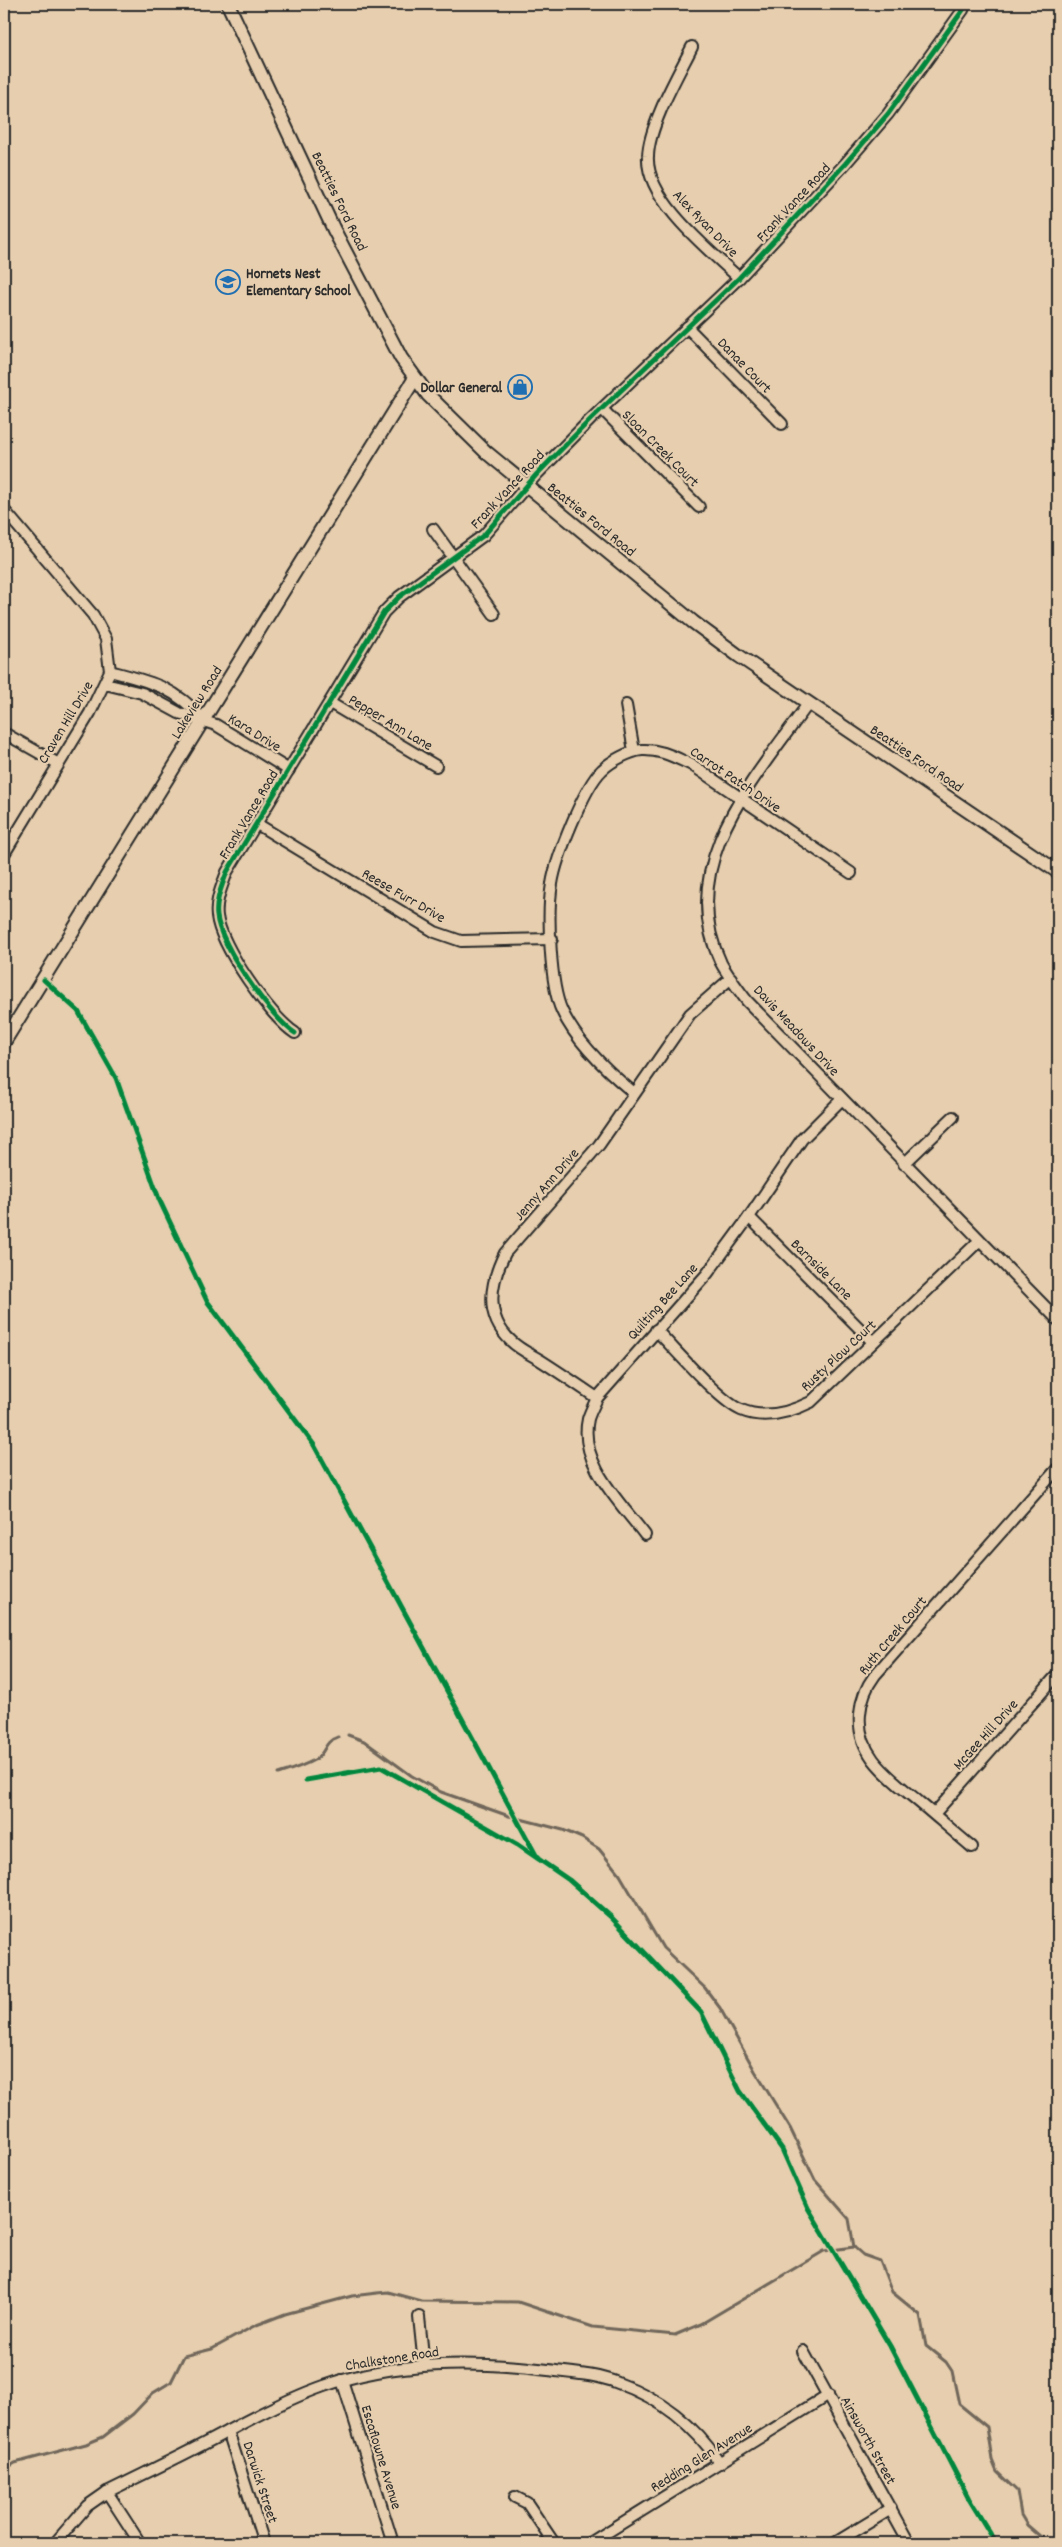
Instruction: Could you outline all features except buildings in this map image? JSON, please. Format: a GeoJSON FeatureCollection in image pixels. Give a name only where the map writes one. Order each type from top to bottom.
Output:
{"type":"FeatureCollection","features":[{"type":"Feature","properties":{"kind":"main road","name":"Beatties Ford Road"},"geometry":{"type":"LineString","coordinates":[[228,4],[334,230],[376,312],[415,378],[454,424],[526,486],[693,622],[808,704],[1057,869]]}},
{"type":"Feature","properties":{"kind":"main road","name":"Lakeview Road"},"geometry":{"type":"LineString","coordinates":[[4,1042],[415,378]]}},
{"type":"Feature","properties":{"kind":"street","name":"Frank Vance Road"},"geometry":{"type":"LineString","coordinates":[[295,1033],[278,1019],[226,944],[216,916],[218,896],[227,872],[384,612],[399,597],[491,529],[526,486],[602,409],[739,278],[845,164],[888,114],[925,65],[963,10],[965,4]]}},
{"type":"Feature","properties":{"kind":"street","name":"Alex Ryan Drive"},"geometry":{"type":"LineString","coordinates":[[692,47],[671,90],[653,135],[648,156],[650,176],[657,193],[670,209],[739,278]]}},
{"type":"Feature","properties":{"kind":"street","name":"Danae Court"},"geometry":{"type":"LineString","coordinates":[[688,327],[782,424]]}},
{"type":"Feature","properties":{"kind":"street","name":"Sloan Creek Court"},"geometry":{"type":"LineString","coordinates":[[602,409],[699,507]]}},
{"type":"Feature","properties":{"kind":"street","name":"Craven Hill Drive"},"geometry":{"type":"LineString","coordinates":[[4,854],[57,764],[90,713],[110,671],[106,640],[93,615],[5,515]]}},
{"type":"Feature","properties":{"kind":"street"},"geometry":{"type":"LineString","coordinates":[[433,529],[494,614]]}},
{"type":"Feature","properties":{"kind":"street","name":"Kara Drive"},"geometry":{"type":"LineString","coordinates":[[110,671],[161,686],[186,700],[204,720]]}},
{"type":"Feature","properties":{"kind":"street","name":"Kara Drive"},"geometry":{"type":"LineString","coordinates":[[105,684],[142,693],[179,713],[216,725],[289,770]]}},
{"type":"Feature","properties":{"kind":"street","name":"Pepper Ann Lane"},"geometry":{"type":"LineString","coordinates":[[330,703],[436,766]]}},
{"type":"Feature","properties":{"kind":"street","name":"Davis Meadows Drive"},"geometry":{"type":"LineString","coordinates":[[808,704],[740,800],[717,844],[710,872],[708,917],[720,961],[747,1001],[1058,1320]]}},
{"type":"Feature","properties":{"kind":"street"},"geometry":{"type":"LineString","coordinates":[[626,705],[634,752]]}},
{"type":"Feature","properties":{"kind":"street"},"geometry":{"type":"LineString","coordinates":[[4,733],[57,764]]}},
{"type":"Feature","properties":{"kind":"street","name":"Carrot Patch Drive"},"geometry":{"type":"LineString","coordinates":[[634,1093],[578,1038],[562,1010],[553,980],[552,885],[556,868],[587,791],[602,769],[634,752],[644,750],[666,752],[692,765],[740,800],[850,873]]}},
{"type":"Feature","properties":{"kind":"street","name":"Reese Furr Drive"},"geometry":{"type":"LineString","coordinates":[[257,824],[435,932],[461,941],[552,939]]}},
{"type":"Feature","properties":{"kind":"street","name":"Jenny Ann Drive"},"geometry":{"type":"LineString","coordinates":[[597,1398],[511,1342],[499,1327],[492,1305],[491,1289],[504,1254],[599,1145],[690,1014],[731,978]]}},
{"type":"Feature","properties":{"kind":"street","name":"Quilting Bee Lane"},"geometry":{"type":"LineString","coordinates":[[645,1535],[591,1459],[587,1438],[588,1419],[597,1398],[707,1274],[749,1217],[802,1139],[842,1099]]}},
{"type":"Feature","properties":{"kind":"street"},"geometry":{"type":"LineString","coordinates":[[904,1164],[953,1117]]}},
{"type":"Feature","properties":{"kind":"street","name":"Barnside Lane"},"geometry":{"type":"LineString","coordinates":[[749,1217],[873,1342]]}},
{"type":"Feature","properties":{"kind":"street","name":"Rusty Plow Court"},"geometry":{"type":"LineString","coordinates":[[656,1330],[722,1397],[740,1410],[764,1415],[790,1412],[811,1402],[979,1240]]}},
{"type":"Feature","properties":{"kind":"street","name":"Ruth Creek Court"},"geometry":{"type":"LineString","coordinates":[[972,1847],[885,1773],[868,1754],[862,1738],[859,1721],[864,1693],[874,1675],[1058,1468]]}},
{"type":"Feature","properties":{"kind":"street","name":"McGee Hill Drive"},"geometry":{"type":"LineString","coordinates":[[934,1814],[1058,1674]]}},
{"type":"Feature","properties":{"kind":"street"},"geometry":{"type":"LineString","coordinates":[[419,2317],[424,2366]]}},
{"type":"Feature","properties":{"kind":"street","name":"Ainsworth Street"},"geometry":{"type":"LineString","coordinates":[[803,2351],[909,2543]]}},
{"type":"Feature","properties":{"kind":"street","name":"Chalkstone Road"},"geometry":{"type":"LineString","coordinates":[[54,2543],[87,2506],[107,2492],[288,2400],[342,2380],[375,2372],[424,2366],[497,2364],[578,2373],[618,2383],[647,2396],[675,2414],[702,2437],[720,2463]]}},
{"type":"Feature","properties":{"kind":"street","name":"Escaflowne Avenue"},"geometry":{"type":"LineString","coordinates":[[342,2380],[393,2543]]}},
{"type":"Feature","properties":{"kind":"street","name":"Redding Glen Avenue"},"geometry":{"type":"LineString","coordinates":[[590,2543],[828,2395]]}},
{"type":"Feature","properties":{"kind":"street","name":"Darwick Street"},"geometry":{"type":"LineString","coordinates":[[228,2431],[264,2543]]}},
{"type":"Feature","properties":{"kind":"street"},"geometry":{"type":"LineString","coordinates":[[107,2492],[140,2543]]}},
{"type":"Feature","properties":{"kind":"street"},"geometry":{"type":"LineString","coordinates":[[515,2497],[524,2499],[554,2543]]}},
{"type":"Feature","properties":{"kind":"street"},"geometry":{"type":"LineString","coordinates":[[835,2543],[890,2509]]}},
{"type":"Feature","properties":{"kind":"waterway"},"geometry":{"type":"LineString","coordinates":[[348,1735],[364,1741],[412,1776],[441,1792],[509,1816],[563,1830],[582,1838],[599,1849],[620,1875],[663,1948],[705,1988],[720,2008],[755,2071],[790,2128],[815,2180],[849,2219],[854,2247],[863,2255],[880,2261],[892,2292],[920,2315],[926,2346],[946,2362],[952,2371],[959,2404],[987,2427],[992,2460],[997,2472],[1017,2491],[1021,2515],[1027,2525],[1048,2543]]}},
{"type":"Feature","properties":{"kind":"waterway"},"geometry":{"type":"LineString","coordinates":[[278,1774],[316,1759],[327,1744],[338,1737]]}},
{"type":"Feature","properties":{"kind":"waterway"},"geometry":{"type":"LineString","coordinates":[[4,2470],[15,2463],[86,2444],[103,2437],[133,2414],[153,2393],[171,2382],[184,2356],[212,2349],[254,2326],[285,2314],[352,2296],[388,2292],[421,2301],[518,2302],[593,2327],[675,2335],[701,2324],[824,2251],[854,2247]]}},
{"type":"Feature","properties":{"kind":"cycle path"},"geometry":{"type":"LineString","coordinates":[[295,1033],[285,1025],[260,997],[236,962],[220,929],[217,916],[218,899],[227,872],[384,612],[399,597],[484,535],[537,474],[591,419],[739,278],[845,164],[888,114],[963,10],[965,4]]}},
{"type":"Feature","properties":{"kind":"cycle path"},"geometry":{"type":"LineString","coordinates":[[44,980],[78,1011],[116,1078],[159,1199],[207,1301],[314,1445],[537,1857]]}},
{"type":"Feature","properties":{"kind":"cycle path"},"geometry":{"type":"LineString","coordinates":[[306,1780],[381,1767],[518,1845],[569,1880],[611,1917],[701,2012],[740,2091],[782,2149],[808,2208],[890,2346],[969,2499],[996,2543]]}},
{"type":"Feature","properties":{"kind":"place","name":"Hornets Nest Elementary School"},"geometry":{"type":"Point","coordinates":[228,282]}},
{"type":"Feature","properties":{"kind":"place","name":"Dollar General"},"geometry":{"type":"Point","coordinates":[520,387]}}]}
